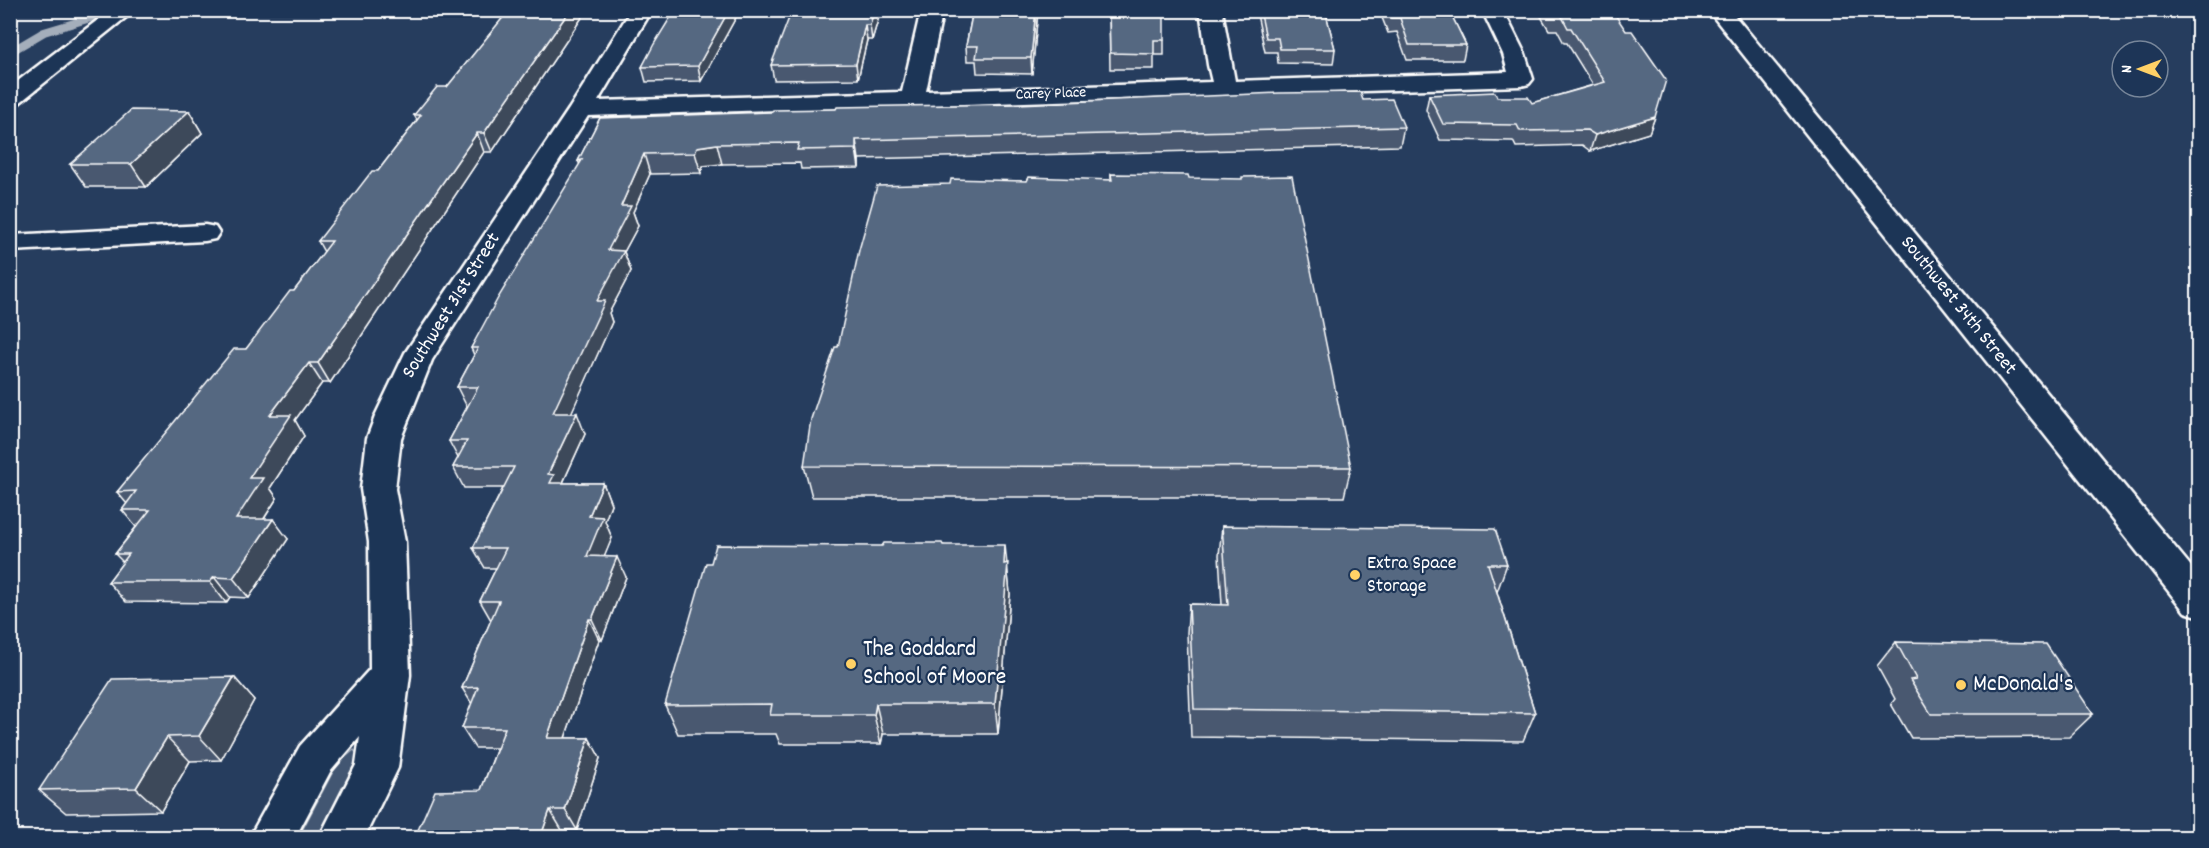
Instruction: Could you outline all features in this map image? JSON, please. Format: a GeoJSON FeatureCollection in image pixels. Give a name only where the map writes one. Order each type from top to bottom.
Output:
{"type":"FeatureCollection","features":[{"type":"Feature","properties":{"kind":"street"},"geometry":{"type":"LineString","coordinates":[[10,99],[125,10]]}},
{"type":"Feature","properties":{"kind":"street","name":"Southwest 31st Street"},"geometry":{"type":"LineString","coordinates":[[341,837],[377,768],[390,675],[387,542],[378,489],[384,438],[392,414],[416,360],[496,234],[581,109],[642,10]]}},
{"type":"Feature","properties":{"kind":"street"},"geometry":{"type":"LineString","coordinates":[[912,99],[932,10]]}},
{"type":"Feature","properties":{"kind":"street"},"geometry":{"type":"LineString","coordinates":[[1211,10],[1219,65],[1226,88]]}},
{"type":"Feature","properties":{"kind":"street","name":"Carey Place"},"geometry":{"type":"LineString","coordinates":[[581,109],[1521,79],[1514,54],[1492,10]]}},
{"type":"Feature","properties":{"kind":"street","name":"Southwest 34th Street"},"geometry":{"type":"LineString","coordinates":[[1718,10],[2199,601]]}},
{"type":"Feature","properties":{"kind":"street"},"geometry":{"type":"LineString","coordinates":[[10,243],[205,233]]}},
{"type":"Feature","properties":{"kind":"street"},"geometry":{"type":"LineString","coordinates":[[271,837],[315,759],[390,675]]}},
{"type":"Feature","properties":{"kind":"shaded area"},"geometry":{"type":"Polygon","coordinates":[[[354,750],[361,758],[322,837],[298,838],[337,764],[354,750]]]}},
{"type":"Feature","properties":{"kind":"building"},"geometry":{"type":"Polygon","coordinates":[[[509,10],[570,10],[484,133],[477,133],[318,363],[309,363],[270,415],[291,415],[249,478],[263,478],[236,519],[273,519],[233,578],[214,577],[210,582],[108,582],[129,554],[115,554],[150,510],[122,510],[136,491],[117,492],[234,349],[246,349],[290,291],[294,291],[332,241],[318,241],[372,171],[378,171],[421,115],[414,115],[437,87],[447,87],[509,10]]]}},
{"type":"Feature","properties":{"kind":"building"},"geometry":{"type":"Polygon","coordinates":[[[675,10],[729,10],[698,66],[642,67],[654,44],[675,10]]]}},
{"type":"Feature","properties":{"kind":"building"},"geometry":{"type":"Polygon","coordinates":[[[792,10],[874,10],[870,25],[865,25],[856,64],[771,65],[792,10]]]}},
{"type":"Feature","properties":{"kind":"building"},"geometry":{"type":"Polygon","coordinates":[[[973,10],[1036,10],[1031,58],[976,58],[978,46],[966,46],[973,10]]]}},
{"type":"Feature","properties":{"kind":"building"},"geometry":{"type":"Polygon","coordinates":[[[1109,10],[1160,10],[1164,12],[1164,40],[1154,40],[1154,54],[1110,53],[1109,10]]]}},
{"type":"Feature","properties":{"kind":"building"},"geometry":{"type":"Polygon","coordinates":[[[1260,10],[1325,10],[1335,49],[1280,49],[1278,38],[1266,38],[1260,10]]]}},
{"type":"Feature","properties":{"kind":"building"},"geometry":{"type":"Polygon","coordinates":[[[1388,10],[1449,10],[1466,45],[1409,45],[1400,18],[1391,18],[1388,10]]]}},
{"type":"Feature","properties":{"kind":"building"},"geometry":{"type":"Polygon","coordinates":[[[1550,10],[1612,10],[1626,31],[1632,31],[1666,80],[1655,117],[1595,135],[1587,130],[1520,131],[1517,125],[1443,124],[1429,95],[1495,92],[1497,97],[1528,97],[1532,103],[1605,82],[1571,28],[1568,28],[1561,15],[1553,15],[1550,10]]]}},
{"type":"Feature","properties":{"kind":"building"},"geometry":{"type":"Polygon","coordinates":[[[1360,92],[1363,100],[1392,99],[1404,127],[856,140],[856,149],[797,150],[799,143],[717,144],[697,147],[695,153],[644,154],[621,206],[631,206],[608,250],[624,251],[597,301],[605,301],[553,413],[577,413],[548,474],[554,475],[550,483],[603,483],[589,516],[603,517],[587,556],[617,557],[592,619],[589,619],[547,738],[589,738],[565,810],[550,810],[541,836],[415,837],[435,791],[481,790],[505,728],[462,728],[478,687],[462,688],[499,601],[480,601],[506,548],[473,548],[514,467],[453,467],[467,441],[449,441],[478,387],[457,387],[478,348],[471,348],[498,298],[582,160],[578,161],[600,118],[772,112],[773,110],[836,109],[837,107],[1018,104],[1279,93],[1360,92]]]}},
{"type":"Feature","properties":{"kind":"building"},"geometry":{"type":"Polygon","coordinates":[[[131,110],[189,111],[131,164],[70,164],[131,110]]]}},
{"type":"Feature","properties":{"kind":"building"},"geometry":{"type":"Polygon","coordinates":[[[1111,174],[1188,175],[1189,178],[1242,179],[1242,177],[1292,176],[1351,467],[804,466],[811,419],[835,347],[838,347],[859,250],[877,186],[950,184],[951,179],[1027,181],[1029,177],[1112,180],[1111,174]]]}},
{"type":"Feature","properties":{"kind":"building"},"geometry":{"type":"Polygon","coordinates":[[[1222,526],[1495,529],[1507,564],[1488,564],[1535,713],[1194,709],[1189,604],[1228,605],[1222,526]]]}},
{"type":"Feature","properties":{"kind":"building","name":"The Goddard School of Moore"},"geometry":{"type":"Polygon","coordinates":[[[884,543],[1005,545],[1004,564],[1008,563],[995,704],[876,704],[874,715],[770,715],[772,704],[665,705],[706,563],[711,563],[716,545],[882,546],[884,543]]]}},
{"type":"Feature","properties":{"kind":"building"},"geometry":{"type":"Polygon","coordinates":[[[1896,642],[2046,644],[2093,714],[1931,714],[1910,680],[1916,679],[1896,642]]]}},
{"type":"Feature","properties":{"kind":"building"},"geometry":{"type":"Polygon","coordinates":[[[234,677],[199,736],[167,737],[136,788],[39,790],[112,679],[234,677]]]}},
{"type":"Feature","properties":{"kind":"waterway"},"geometry":{"type":"LineString","coordinates":[[10,52],[44,32],[94,17]]}},
{"type":"Feature","properties":{"kind":"place","name":"Extra Space Storage"},"geometry":{"type":"Point","coordinates":[1355,575]}},
{"type":"Feature","properties":{"kind":"place","name":"The Goddard School of Moore"},"geometry":{"type":"Point","coordinates":[851,664]}},
{"type":"Feature","properties":{"kind":"place","name":"McDonald's"},"geometry":{"type":"Point","coordinates":[1961,685]}}]}
